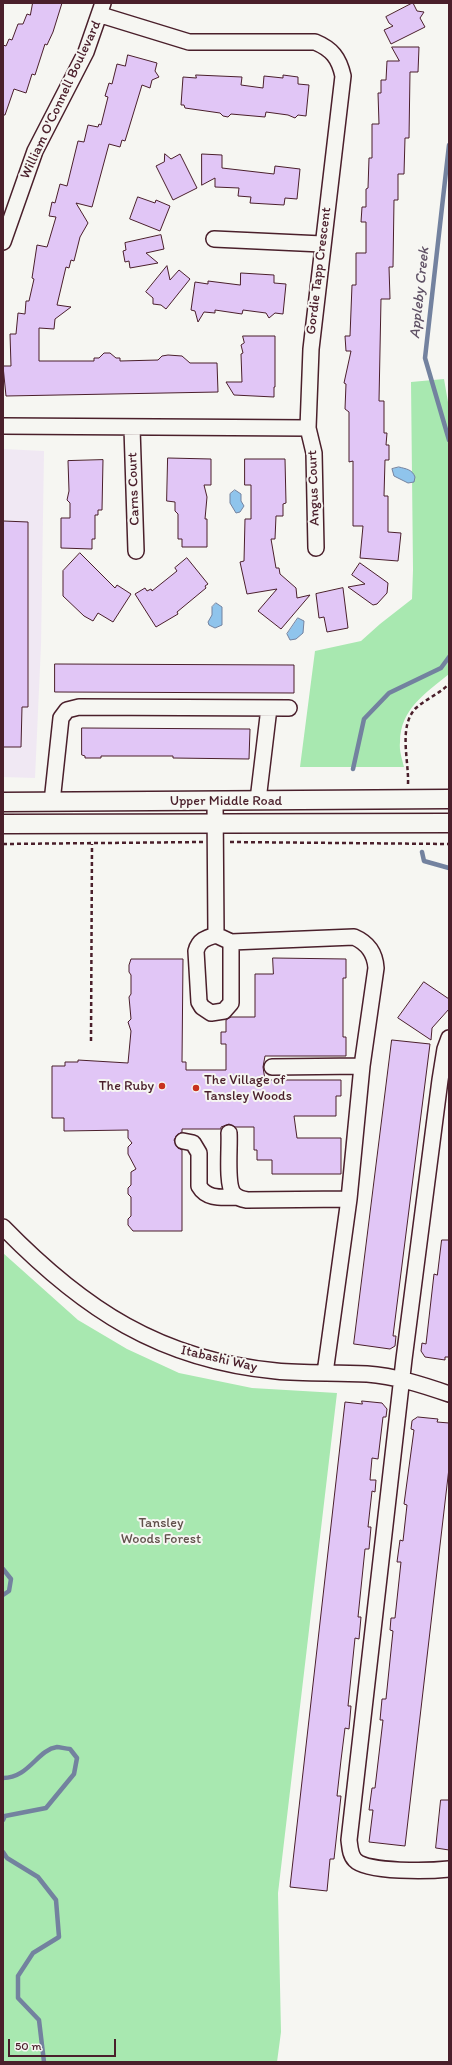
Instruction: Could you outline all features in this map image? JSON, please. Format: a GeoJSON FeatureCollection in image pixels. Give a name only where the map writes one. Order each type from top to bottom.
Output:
{"type":"FeatureCollection","features":[{"type":"Feature","properties":{"kind":"main road","name":"Upper Middle Road"},"geometry":{"type":"LineString","coordinates":[[3,802],[449,799]]}},
{"type":"Feature","properties":{"kind":"main road","name":"Upper Middle Road"},"geometry":{"type":"LineString","coordinates":[[3,824],[449,823]]}},
{"type":"Feature","properties":{"kind":"street","name":"William O'Connell Boulevard"},"geometry":{"type":"LineString","coordinates":[[3,242],[35,151],[86,52],[102,9]]}},
{"type":"Feature","properties":{"kind":"street","name":"Gordie Tapp Crescent"},"geometry":{"type":"LineString","coordinates":[[102,9],[189,42],[315,42],[326,46],[335,54],[340,64],[342,76],[311,349],[308,428]]}},
{"type":"Feature","properties":{"kind":"street"},"geometry":{"type":"LineString","coordinates":[[214,239],[322,244]]}},
{"type":"Feature","properties":{"kind":"street"},"geometry":{"type":"LineString","coordinates":[[3,426],[308,428]]}},
{"type":"Feature","properties":{"kind":"street","name":"Carns Court"},"geometry":{"type":"LineString","coordinates":[[132,428],[136,551]]}},
{"type":"Feature","properties":{"kind":"street","name":"Angus Court"},"geometry":{"type":"LineString","coordinates":[[308,428],[314,452],[316,548]]}},
{"type":"Feature","properties":{"kind":"street"},"geometry":{"type":"LineString","coordinates":[[52,802],[61,718],[67,710],[79,707],[290,708]]}},
{"type":"Feature","properties":{"kind":"street"},"geometry":{"type":"LineString","coordinates":[[258,800],[269,708]]}},
{"type":"Feature","properties":{"kind":"street"},"geometry":{"type":"LineString","coordinates":[[215,801],[216,936]]}},
{"type":"Feature","properties":{"kind":"street"},"geometry":{"type":"LineString","coordinates":[[231,942],[231,1003],[224,1011],[211,1013],[202,1007],[199,1002],[196,951],[198,944],[216,936],[231,942],[354,937],[362,940],[369,946],[376,956],[376,968],[362,1066],[349,1198],[325,1373]]}},
{"type":"Feature","properties":{"kind":"street"},"geometry":{"type":"LineString","coordinates":[[449,1038],[445,1049],[440,1080],[402,1380],[349,1840],[350,1851],[355,1860],[364,1866],[391,1869],[449,1869]]}},
{"type":"Feature","properties":{"kind":"street"},"geometry":{"type":"LineString","coordinates":[[272,1067],[362,1066]]}},
{"type":"Feature","properties":{"kind":"street"},"geometry":{"type":"LineString","coordinates":[[229,1133],[230,1184],[233,1194],[237,1197]]}},
{"type":"Feature","properties":{"kind":"street"},"geometry":{"type":"LineString","coordinates":[[183,1141],[193,1143],[198,1149],[199,1186],[210,1196],[237,1197],[252,1200],[349,1198]]}},
{"type":"Feature","properties":{"kind":"street","name":"Itabashi Way"},"geometry":{"type":"LineString","coordinates":[[3,1227],[54,1276],[84,1300],[108,1317],[167,1346],[200,1358],[237,1366],[274,1371],[368,1374],[402,1380],[449,1394]]}},
{"type":"Feature","properties":{"kind":"path"},"geometry":{"type":"LineString","coordinates":[[407,799],[407,752],[404,743],[407,723],[416,708],[440,693],[449,684]]}},
{"type":"Feature","properties":{"kind":"path"},"geometry":{"type":"LineString","coordinates":[[91,1041],[92,839]]}},
{"type":"Feature","properties":{"kind":"shaded area"},"geometry":{"type":"Polygon","coordinates":[[[3,449],[44,451],[41,645],[35,778],[3,777],[3,449]]]}},
{"type":"Feature","properties":{"kind":"green space"},"geometry":{"type":"Polygon","coordinates":[[[444,379],[449,408],[449,674],[423,695],[409,711],[404,720],[401,730],[400,745],[404,767],[300,767],[315,651],[361,641],[412,599],[411,382],[444,379]]]}},
{"type":"Feature","properties":{"kind":"green space","name":"Tansley Woods Forest"},"geometry":{"type":"Polygon","coordinates":[[[3,1253],[78,1320],[127,1349],[179,1373],[252,1388],[337,1393],[278,1893],[281,2032],[277,2062],[3,2062],[3,1253]]]}},
{"type":"Feature","properties":{"kind":"water"},"geometry":{"type":"Polygon","coordinates":[[[399,467],[412,472],[415,477],[414,482],[408,483],[394,476],[392,469],[399,467]]]}},
{"type":"Feature","properties":{"kind":"water"},"geometry":{"type":"Polygon","coordinates":[[[235,490],[241,494],[241,501],[244,506],[240,512],[236,513],[230,503],[230,494],[235,490]]]}},
{"type":"Feature","properties":{"kind":"water"},"geometry":{"type":"Polygon","coordinates":[[[216,603],[222,607],[222,625],[215,628],[209,625],[208,622],[212,615],[212,607],[216,603]]]}},
{"type":"Feature","properties":{"kind":"water"},"geometry":{"type":"Polygon","coordinates":[[[298,618],[304,621],[303,633],[296,639],[290,640],[287,634],[298,618]]]}},
{"type":"Feature","properties":{"kind":"building"},"geometry":{"type":"Polygon","coordinates":[[[33,3],[62,3],[53,32],[47,45],[45,44],[35,75],[32,74],[26,93],[14,89],[5,115],[3,115],[3,45],[6,46],[9,39],[12,40],[18,24],[23,24],[27,14],[30,15],[33,3]]]}},
{"type":"Feature","properties":{"kind":"building"},"geometry":{"type":"Polygon","coordinates":[[[413,3],[417,11],[424,12],[420,18],[425,27],[391,44],[384,30],[393,26],[389,23],[386,17],[413,3]]]}},
{"type":"Feature","properties":{"kind":"building"},"geometry":{"type":"Polygon","coordinates":[[[392,47],[419,47],[418,72],[410,72],[409,138],[405,138],[404,174],[398,174],[398,200],[394,200],[393,267],[389,267],[390,299],[381,299],[379,401],[384,401],[384,433],[387,433],[386,445],[389,445],[389,460],[385,460],[384,496],[388,496],[388,532],[401,533],[398,561],[360,558],[363,526],[353,526],[353,461],[349,462],[349,412],[345,409],[346,384],[344,383],[351,351],[346,351],[345,336],[350,336],[352,285],[356,285],[356,253],[366,253],[366,222],[361,222],[362,207],[366,207],[369,158],[372,158],[372,124],[379,124],[378,93],[381,93],[381,80],[386,80],[387,61],[399,61],[392,47]]]}},
{"type":"Feature","properties":{"kind":"building"},"geometry":{"type":"Polygon","coordinates":[[[128,55],[157,63],[155,71],[159,77],[152,80],[150,88],[142,85],[125,141],[122,140],[120,147],[109,144],[92,207],[76,203],[88,223],[80,237],[74,261],[71,260],[69,268],[66,267],[57,305],[71,307],[55,319],[54,329],[39,328],[39,361],[94,361],[94,358],[99,358],[104,353],[110,353],[116,358],[120,358],[120,361],[158,360],[162,356],[168,355],[182,356],[190,363],[217,363],[218,392],[6,396],[3,366],[11,366],[10,334],[16,334],[18,313],[25,314],[26,301],[29,301],[34,279],[32,278],[37,245],[47,247],[48,244],[56,217],[49,216],[52,202],[55,203],[60,184],[67,186],[78,141],[84,142],[88,125],[98,127],[99,124],[101,125],[108,97],[105,96],[109,83],[112,84],[117,64],[125,66],[128,55]]]}},
{"type":"Feature","properties":{"kind":"building"},"geometry":{"type":"Polygon","coordinates":[[[196,75],[242,77],[241,85],[263,88],[264,76],[283,78],[283,75],[298,77],[298,84],[309,85],[306,116],[298,115],[295,118],[288,115],[266,112],[265,117],[231,114],[228,117],[223,116],[220,113],[185,108],[184,105],[181,105],[183,77],[196,78],[196,75]]]}},
{"type":"Feature","properties":{"kind":"building"},"geometry":{"type":"Polygon","coordinates":[[[165,154],[171,159],[180,154],[197,188],[173,200],[156,166],[164,162],[165,154]]]}},
{"type":"Feature","properties":{"kind":"building"},"geometry":{"type":"Polygon","coordinates":[[[202,154],[222,155],[222,168],[274,174],[275,166],[300,169],[297,199],[285,198],[284,205],[250,203],[251,197],[238,196],[239,188],[215,187],[215,178],[202,185],[202,154]]]}},
{"type":"Feature","properties":{"kind":"building"},"geometry":{"type":"Polygon","coordinates":[[[138,197],[155,203],[156,200],[170,206],[160,231],[130,219],[138,197]]]}},
{"type":"Feature","properties":{"kind":"building"},"geometry":{"type":"Polygon","coordinates":[[[161,235],[164,249],[146,253],[158,263],[130,268],[129,261],[125,262],[123,251],[126,250],[125,243],[161,235]]]}},
{"type":"Feature","properties":{"kind":"building"},"geometry":{"type":"Polygon","coordinates":[[[167,266],[170,280],[179,270],[190,279],[166,309],[161,305],[153,304],[153,298],[146,292],[167,266]]]}},
{"type":"Feature","properties":{"kind":"building"},"geometry":{"type":"Polygon","coordinates":[[[241,273],[274,275],[274,283],[286,284],[283,314],[275,313],[269,318],[266,313],[243,310],[242,314],[215,310],[215,313],[204,312],[198,322],[195,311],[191,310],[195,282],[208,284],[208,281],[240,285],[241,273]]]}},
{"type":"Feature","properties":{"kind":"building"},"geometry":{"type":"Polygon","coordinates":[[[243,336],[275,336],[274,397],[234,395],[226,382],[242,382],[241,354],[243,353],[241,345],[244,343],[243,336]]]}},
{"type":"Feature","properties":{"kind":"building"},"geometry":{"type":"Polygon","coordinates":[[[168,458],[211,459],[211,485],[204,485],[207,497],[205,519],[207,519],[207,547],[182,547],[182,539],[178,539],[178,514],[175,511],[175,502],[167,501],[168,458]]]}},
{"type":"Feature","properties":{"kind":"building"},"geometry":{"type":"Polygon","coordinates":[[[245,459],[285,459],[286,503],[283,504],[283,516],[276,516],[275,539],[271,539],[276,568],[279,568],[280,574],[296,588],[297,598],[310,595],[281,629],[258,611],[277,589],[247,594],[240,562],[244,561],[245,519],[251,519],[251,485],[245,485],[245,459]]]}},
{"type":"Feature","properties":{"kind":"building"},"geometry":{"type":"Polygon","coordinates":[[[103,460],[102,510],[98,510],[98,515],[95,515],[95,539],[92,539],[92,549],[61,548],[61,518],[70,518],[70,503],[67,500],[69,491],[68,461],[103,460]]]}},
{"type":"Feature","properties":{"kind":"building"},"geometry":{"type":"Polygon","coordinates":[[[3,521],[28,522],[28,707],[22,707],[21,747],[3,747],[3,521]]]}},
{"type":"Feature","properties":{"kind":"building"},"geometry":{"type":"Polygon","coordinates":[[[80,553],[115,588],[117,585],[131,594],[113,622],[98,613],[93,621],[84,616],[63,596],[63,571],[80,553]]]}},
{"type":"Feature","properties":{"kind":"building"},"geometry":{"type":"Polygon","coordinates":[[[187,558],[208,584],[205,586],[206,588],[177,612],[178,614],[156,627],[135,594],[145,588],[147,591],[151,589],[152,591],[177,571],[175,568],[187,558]]]}},
{"type":"Feature","properties":{"kind":"building"},"geometry":{"type":"Polygon","coordinates":[[[360,563],[388,583],[387,593],[377,604],[373,605],[348,587],[365,584],[352,575],[360,563]]]}},
{"type":"Feature","properties":{"kind":"building"},"geometry":{"type":"Polygon","coordinates":[[[343,588],[348,628],[327,632],[324,617],[319,618],[316,594],[343,588]]]}},
{"type":"Feature","properties":{"kind":"building"},"geometry":{"type":"Polygon","coordinates":[[[55,664],[294,665],[294,693],[55,692],[55,664]]]}},
{"type":"Feature","properties":{"kind":"building"},"geometry":{"type":"Polygon","coordinates":[[[82,728],[250,729],[249,759],[173,758],[173,756],[101,756],[101,758],[85,758],[85,756],[82,755],[82,728]]]}},
{"type":"Feature","properties":{"kind":"building","name":"The Village of Tansley Woods"},"geometry":{"type":"Polygon","coordinates":[[[273,958],[346,959],[346,978],[343,978],[343,1037],[346,1037],[346,1056],[265,1056],[263,1067],[265,1080],[341,1080],[341,1096],[336,1096],[336,1116],[294,1116],[297,1138],[341,1138],[341,1174],[272,1174],[272,1160],[257,1160],[257,1150],[254,1150],[254,1127],[235,1127],[229,1124],[221,1127],[221,1129],[182,1129],[182,1132],[177,1135],[174,1140],[177,1147],[182,1150],[182,1231],[133,1231],[128,1225],[128,1219],[131,1216],[131,1197],[128,1194],[128,1188],[131,1185],[131,1172],[136,1169],[128,1154],[128,1147],[132,1143],[128,1138],[128,1130],[64,1131],[64,1118],[52,1118],[52,1066],[65,1066],[65,1062],[78,1062],[78,1060],[128,1063],[131,1031],[128,1022],[131,1019],[129,997],[131,994],[131,975],[129,972],[129,965],[131,959],[183,959],[182,1062],[186,1062],[186,1070],[226,1070],[226,1044],[221,1044],[221,1032],[226,1032],[226,1020],[231,1017],[255,1017],[255,974],[273,974],[273,958]]]}},
{"type":"Feature","properties":{"kind":"building"},"geometry":{"type":"Polygon","coordinates":[[[424,982],[449,999],[449,1009],[432,1028],[431,1040],[398,1018],[424,982]]]}},
{"type":"Feature","properties":{"kind":"building"},"geometry":{"type":"Polygon","coordinates":[[[392,1040],[430,1044],[393,1336],[396,1336],[395,1346],[390,1349],[354,1344],[392,1040]]]}},
{"type":"Feature","properties":{"kind":"building"},"geometry":{"type":"Polygon","coordinates":[[[442,1240],[449,1240],[449,1357],[445,1357],[445,1360],[425,1357],[421,1351],[422,1343],[426,1344],[434,1274],[437,1275],[442,1240]]]}},
{"type":"Feature","properties":{"kind":"building"},"geometry":{"type":"Polygon","coordinates":[[[362,1401],[382,1403],[387,1409],[386,1417],[383,1417],[378,1459],[372,1458],[370,1480],[376,1480],[375,1492],[372,1491],[368,1527],[371,1527],[369,1549],[365,1549],[358,1617],[361,1617],[359,1639],[355,1638],[348,1706],[351,1706],[349,1729],[345,1728],[341,1760],[337,1796],[341,1796],[334,1859],[330,1859],[327,1891],[290,1887],[345,1402],[362,1404],[362,1401]]]}},
{"type":"Feature","properties":{"kind":"building"},"geometry":{"type":"Polygon","coordinates":[[[418,1417],[438,1419],[437,1422],[449,1423],[449,1468],[405,1846],[369,1842],[373,1810],[369,1810],[372,1788],[375,1788],[383,1720],[380,1720],[382,1699],[386,1699],[393,1631],[390,1630],[391,1618],[395,1618],[401,1562],[397,1562],[400,1540],[403,1541],[407,1505],[404,1504],[414,1430],[411,1429],[412,1421],[418,1417]]]}},
{"type":"Feature","properties":{"kind":"building"},"geometry":{"type":"Polygon","coordinates":[[[441,1800],[449,1800],[449,1850],[436,1848],[441,1800]]]}},
{"type":"Feature","properties":{"kind":"waterway","name":"Appleby Creek"},"geometry":{"type":"LineString","coordinates":[[449,145],[425,358],[449,440]]}},
{"type":"Feature","properties":{"kind":"waterway","name":"Appleby Creek"},"geometry":{"type":"LineString","coordinates":[[353,769],[364,719],[389,693],[441,668],[449,657]]}},
{"type":"Feature","properties":{"kind":"waterway","name":"Appleby Creek"},"geometry":{"type":"LineString","coordinates":[[422,852],[424,861],[449,868]]}},
{"type":"Feature","properties":{"kind":"waterway"},"geometry":{"type":"LineString","coordinates":[[3,1569],[11,1579],[9,1591],[3,1595]]}},
{"type":"Feature","properties":{"kind":"waterway"},"geometry":{"type":"LineString","coordinates":[[3,1778],[20,1774],[44,1753],[57,1747],[70,1749],[77,1758],[74,1774],[46,1808],[5,1816],[3,1820]]}},
{"type":"Feature","properties":{"kind":"waterway"},"geometry":{"type":"LineString","coordinates":[[3,1852],[7,1858],[38,1877],[56,1900],[59,1937],[33,1953],[18,1976],[18,1998],[39,2020],[44,2062]]}},
{"type":"Feature","properties":{"kind":"place","name":"The Ruby"},"geometry":{"type":"Point","coordinates":[162,1086]}},
{"type":"Feature","properties":{"kind":"place","name":"The Village of Tansley Woods"},"geometry":{"type":"Point","coordinates":[196,1088]}}]}
